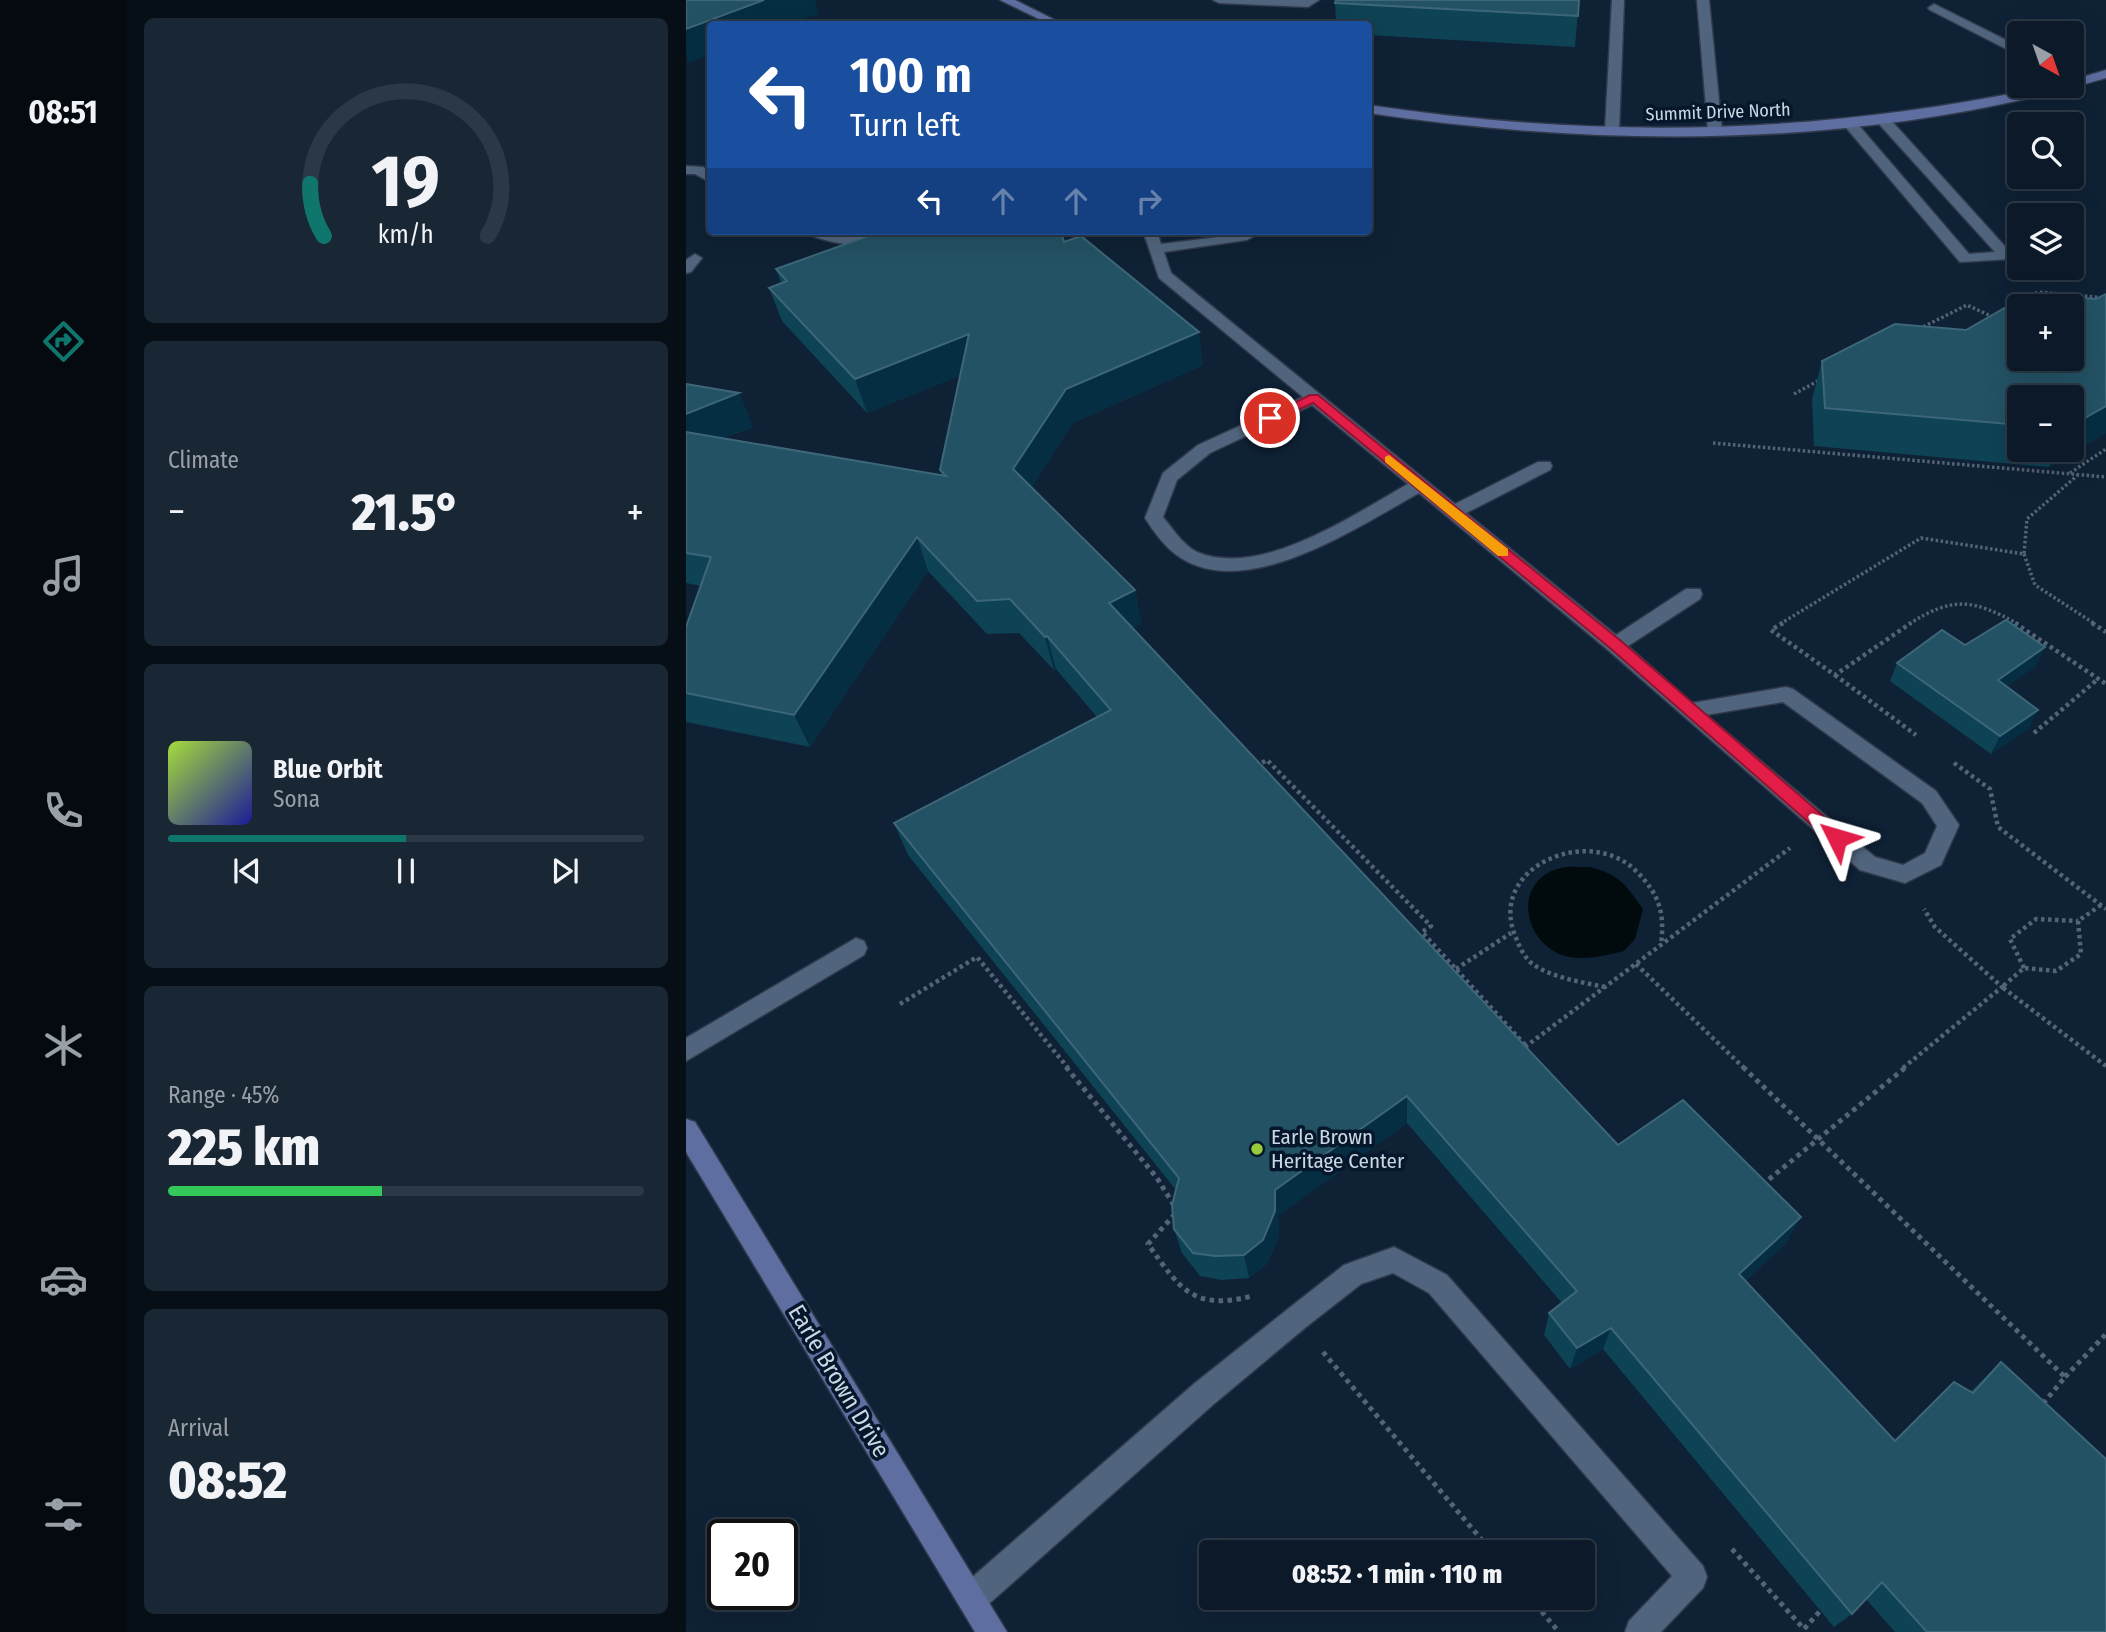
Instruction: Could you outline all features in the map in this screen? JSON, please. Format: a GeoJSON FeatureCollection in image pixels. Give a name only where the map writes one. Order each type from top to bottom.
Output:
{"type":"FeatureCollection","features":[{"type":"Feature","properties":{"kind":"street"},"geometry":{"type":"LineString","coordinates":[[1006,0],[1051,21]]}},
{"type":"Feature","properties":{"kind":"street","name":"Summit Drive North"},"geometry":{"type":"LineString","coordinates":[[2084,80],[2106,74]]}},
{"type":"Feature","properties":{"kind":"street","name":"Summit Drive North"},"geometry":{"type":"LineString","coordinates":[[1372,109],[1522,127],[1612,131],[1714,131],[1884,121],[2015,98]]}},
{"type":"Feature","properties":{"kind":"street","name":"Earle Brown Drive"},"geometry":{"type":"LineString","coordinates":[[686,1130],[992,1632]]}},
{"type":"Feature","properties":{"kind":"lane"},"geometry":{"type":"LineString","coordinates":[[1219,0],[1308,4],[1313,0]]}},
{"type":"Feature","properties":{"kind":"lane"},"geometry":{"type":"LineString","coordinates":[[1612,131],[1618,0]]}},
{"type":"Feature","properties":{"kind":"lane"},"geometry":{"type":"LineString","coordinates":[[1703,0],[1714,131]]}},
{"type":"Feature","properties":{"kind":"lane"},"geometry":{"type":"LineString","coordinates":[[1934,9],[2007,46]]}},
{"type":"Feature","properties":{"kind":"lane"},"geometry":{"type":"LineString","coordinates":[[1850,124],[1965,259],[2006,256],[1884,121]]}},
{"type":"Feature","properties":{"kind":"lane"},"geometry":{"type":"LineString","coordinates":[[686,170],[698,170],[707,176]]}},
{"type":"Feature","properties":{"kind":"lane"},"geometry":{"type":"LineString","coordinates":[[828,235],[858,242],[897,239]]}},
{"type":"Feature","properties":{"kind":"lane"},"geometry":{"type":"LineString","coordinates":[[1151,235],[1164,275],[1615,645],[1688,711],[1868,864],[1905,874],[1933,859],[1948,825],[1929,797],[1786,694],[1688,711]]}},
{"type":"Feature","properties":{"kind":"lane"},"geometry":{"type":"LineString","coordinates":[[1156,249],[1247,236]]}},
{"type":"Feature","properties":{"kind":"lane"},"geometry":{"type":"LineString","coordinates":[[686,257],[695,258],[686,269]]}},
{"type":"Feature","properties":{"kind":"lane"},"geometry":{"type":"LineString","coordinates":[[1314,398],[1204,449],[1169,477],[1154,518],[1172,540],[1192,556],[1220,563],[1249,563],[1290,553],[1420,485]]}},
{"type":"Feature","properties":{"kind":"lane"},"geometry":{"type":"LineString","coordinates":[[1454,512],[1544,466]]}},
{"type":"Feature","properties":{"kind":"lane"},"geometry":{"type":"LineString","coordinates":[[1615,645],[1693,594]]}},
{"type":"Feature","properties":{"kind":"lane"},"geometry":{"type":"LineString","coordinates":[[686,1050],[856,948]]}},
{"type":"Feature","properties":{"kind":"lane"},"geometry":{"type":"LineString","coordinates":[[972,1598],[1205,1393],[1297,1318],[1353,1274],[1394,1260],[1438,1284],[1692,1577],[1640,1632]]}},
{"type":"Feature","properties":{"kind":"path"},"geometry":{"type":"LineString","coordinates":[[2034,294],[2061,294]]}},
{"type":"Feature","properties":{"kind":"path"},"geometry":{"type":"LineString","coordinates":[[2084,296],[2106,298]]}},
{"type":"Feature","properties":{"kind":"path"},"geometry":{"type":"LineString","coordinates":[[1910,334],[1967,305],[2002,322]]}},
{"type":"Feature","properties":{"kind":"path"},"geometry":{"type":"LineString","coordinates":[[1992,317],[2003,311]]}},
{"type":"Feature","properties":{"kind":"path"},"geometry":{"type":"LineString","coordinates":[[1794,394],[1829,376]]}},
{"type":"Feature","properties":{"kind":"path"},"geometry":{"type":"LineString","coordinates":[[1713,443],[2106,477]]}},
{"type":"Feature","properties":{"kind":"path"},"geometry":{"type":"LineString","coordinates":[[2069,474],[2106,449]]}},
{"type":"Feature","properties":{"kind":"path"},"geometry":{"type":"LineString","coordinates":[[2078,475],[2027,519],[2024,554],[2035,585],[2106,632]]}},
{"type":"Feature","properties":{"kind":"path"},"geometry":{"type":"LineString","coordinates":[[2024,554],[1921,538],[1771,630],[1835,675],[1945,603],[1969,602],[1995,611],[2106,684]]}},
{"type":"Feature","properties":{"kind":"path"},"geometry":{"type":"LineString","coordinates":[[2034,733],[2098,679]]}},
{"type":"Feature","properties":{"kind":"path"},"geometry":{"type":"LineString","coordinates":[[1255,767],[1267,760],[1430,926],[1422,932],[1526,1046]]}},
{"type":"Feature","properties":{"kind":"path"},"geometry":{"type":"LineString","coordinates":[[1517,1052],[1821,825]]}},
{"type":"Feature","properties":{"kind":"path"},"geometry":{"type":"LineString","coordinates":[[1605,987],[1568,978],[1531,963],[1511,933],[1510,902],[1521,879],[1544,859],[1570,852],[1598,852],[1622,858],[1650,884],[1665,914],[1661,945]]}},
{"type":"Feature","properties":{"kind":"path"},"geometry":{"type":"LineString","coordinates":[[1905,874],[1935,927],[2002,987],[2106,1066]]}},
{"type":"Feature","properties":{"kind":"path"},"geometry":{"type":"LineString","coordinates":[[2024,968],[2010,939],[2036,919],[2078,921],[2101,905]]}},
{"type":"Feature","properties":{"kind":"path"},"geometry":{"type":"LineString","coordinates":[[1755,1190],[2024,968],[2056,971],[2081,954],[2078,921]]}},
{"type":"Feature","properties":{"kind":"path"},"geometry":{"type":"LineString","coordinates":[[1457,969],[1511,933]]}},
{"type":"Feature","properties":{"kind":"path"},"geometry":{"type":"LineString","coordinates":[[1636,964],[2065,1377]]}},
{"type":"Feature","properties":{"kind":"path"},"geometry":{"type":"LineString","coordinates":[[1297,1318],[1482,1540]]}},
{"type":"Feature","properties":{"kind":"path"},"geometry":{"type":"LineString","coordinates":[[2033,1416],[2106,1334]]}},
{"type":"Feature","properties":{"kind":"path"},"geometry":{"type":"LineString","coordinates":[[1540,1610],[1559,1632]]}},
{"type":"Feature","properties":{"kind":"shaded area"},"geometry":{"type":"Polygon","coordinates":[[[1564,867],[1589,867],[1615,877],[1643,909],[1635,939],[1624,951],[1591,957],[1570,957],[1554,951],[1542,941],[1533,928],[1529,899],[1534,886],[1545,875],[1564,867]]]}},
{"type":"Feature","properties":{"kind":"building"},"geometry":{"type":"Polygon","coordinates":[[[686,0],[764,0],[707,21],[686,29],[686,0]]]}},
{"type":"Feature","properties":{"kind":"building"},"geometry":{"type":"Polygon","coordinates":[[[1336,0],[1579,0],[1578,16],[1335,3],[1336,0]]]}},
{"type":"Feature","properties":{"kind":"building","name":"Earle Brown Heritage Center"},"geometry":{"type":"Polygon","coordinates":[[[871,235],[1062,235],[1064,242],[1081,236],[1199,332],[1066,389],[1013,469],[1135,590],[1109,603],[1618,1145],[1683,1100],[1801,1217],[1739,1274],[1895,1441],[1954,1382],[1973,1393],[2001,1362],[2106,1459],[2106,1632],[1927,1632],[1882,1582],[1852,1614],[1611,1328],[1577,1348],[1549,1313],[1577,1291],[1407,1096],[1275,1190],[1275,1211],[1263,1240],[1244,1255],[1215,1256],[1193,1253],[1174,1229],[1172,1205],[1179,1178],[894,823],[1111,710],[1047,636],[1045,637],[1010,599],[977,601],[917,537],[794,715],[686,693],[686,627],[711,557],[686,553],[686,432],[946,476],[940,470],[969,334],[855,379],[769,288],[787,281],[776,269],[871,235]]]}},
{"type":"Feature","properties":{"kind":"building"},"geometry":{"type":"Polygon","coordinates":[[[2106,294],[2106,406],[2084,418],[2084,385],[2007,385],[2007,424],[1825,408],[1822,361],[1895,324],[1966,330],[2007,307],[2007,371],[2084,371],[2084,298],[2096,299],[2106,294]]]}},
{"type":"Feature","properties":{"kind":"building"},"geometry":{"type":"Polygon","coordinates":[[[686,384],[739,393],[686,414],[686,384]]]}},
{"type":"Feature","properties":{"kind":"building"},"geometry":{"type":"Polygon","coordinates":[[[2006,620],[2045,647],[1998,680],[2038,710],[2000,736],[1897,663],[1942,630],[1965,645],[2006,620]]]}},
{"type":"Feature","properties":{"kind":"slow traffic"},"geometry":{"type":"LineString","coordinates":[[1389,460],[1503,552]]}},
{"type":"Feature","properties":{"kind":"place","name":"Earle Brown Heritage Center"},"geometry":{"type":"Point","coordinates":[1257,1149]}},
{"type":"Feature","properties":{"kind":"route"},"geometry":{"type":"LineString","coordinates":[[1270,418],[1314,398],[1615,645],[1837,838]]}}]}
